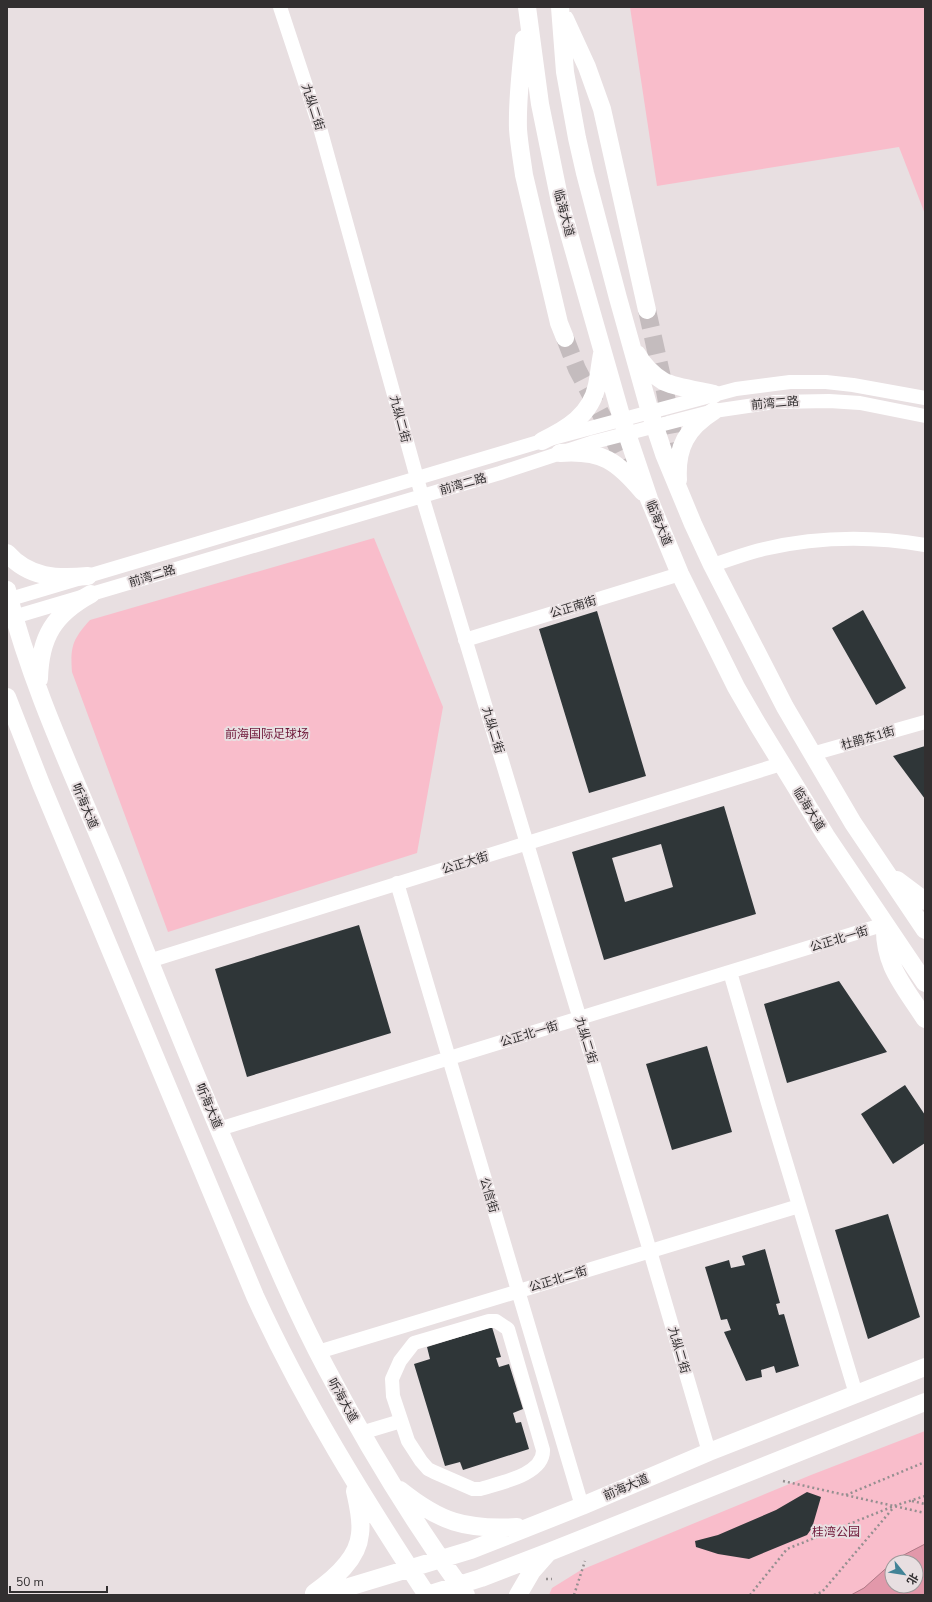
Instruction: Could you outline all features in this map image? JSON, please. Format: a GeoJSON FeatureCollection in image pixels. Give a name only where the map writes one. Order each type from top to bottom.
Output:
{"type":"FeatureCollection","features":[{"type":"Feature","properties":{"kind":"main road"},"geometry":{"type":"LineString","coordinates":[[527,7],[518,104],[518,130],[524,175],[564,338]]}},
{"type":"Feature","properties":{"kind":"main road","name":"临海大道"},"geometry":{"type":"LineString","coordinates":[[527,7],[540,104],[560,202],[625,426],[649,499],[680,574],[736,687],[781,764],[826,836],[925,983]]}},
{"type":"Feature","properties":{"kind":"main road"},"geometry":{"type":"LineString","coordinates":[[560,7],[588,67],[602,109],[647,310]]}},
{"type":"Feature","properties":{"kind":"main road"},"geometry":{"type":"LineString","coordinates":[[560,7],[565,72],[577,138],[605,252],[664,454],[712,565],[754,648],[812,754],[853,823],[925,930]]}},
{"type":"Feature","properties":{"kind":"main road"},"geometry":{"type":"LineString","coordinates":[[633,348],[641,362],[663,382],[684,388],[714,402],[686,438],[681,448],[678,462],[678,486]]}},
{"type":"Feature","properties":{"kind":"main road"},"geometry":{"type":"LineString","coordinates":[[542,441],[561,432],[573,424],[590,405],[597,385],[603,349]]}},
{"type":"Feature","properties":{"kind":"main road"},"geometry":{"type":"LineString","coordinates":[[560,453],[577,452],[611,461],[624,471],[649,499]]}},
{"type":"Feature","properties":{"kind":"main road"},"geometry":{"type":"LineString","coordinates":[[7,553],[29,571],[42,576],[67,578],[88,576]]}},
{"type":"Feature","properties":{"kind":"main road"},"geometry":{"type":"LineString","coordinates":[[38,688],[39,662],[42,646],[48,633],[65,612],[78,601],[91,594]]}},
{"type":"Feature","properties":{"kind":"main road","name":"听海大道"},"geometry":{"type":"LineString","coordinates":[[8,596],[11,618],[71,773],[118,882],[148,960],[275,1263],[318,1352],[361,1433],[413,1517],[462,1590]]}},
{"type":"Feature","properties":{"kind":"main road"},"geometry":{"type":"LineString","coordinates":[[7,696],[44,792],[254,1296],[276,1343],[299,1386],[352,1479],[427,1595],[462,1590],[549,1552],[925,1402]]}},
{"type":"Feature","properties":{"kind":"main road"},"geometry":{"type":"LineString","coordinates":[[886,872],[925,901]]}},
{"type":"Feature","properties":{"kind":"main road"},"geometry":{"type":"LineString","coordinates":[[885,924],[886,949],[891,965],[925,1019]]}},
{"type":"Feature","properties":{"kind":"main road","name":"前海大道"},"geometry":{"type":"LineString","coordinates":[[322,1595],[471,1550],[582,1506],[709,1452],[925,1367]]}},
{"type":"Feature","properties":{"kind":"main road"},"geometry":{"type":"LineString","coordinates":[[312,1595],[329,1582],[342,1569],[357,1546],[361,1526],[352,1479]]}},
{"type":"Feature","properties":{"kind":"main road"},"geometry":{"type":"LineString","coordinates":[[392,1483],[418,1503],[456,1523],[478,1528],[533,1526]]}},
{"type":"Feature","properties":{"kind":"main road"},"geometry":{"type":"LineString","coordinates":[[518,1595],[532,1571],[549,1552]]}},
{"type":"Feature","properties":{"kind":"street","name":"九纵二街"},"geometry":{"type":"LineString","coordinates":[[280,7],[320,128],[422,496],[650,1251],[709,1452]]}},
{"type":"Feature","properties":{"kind":"street","name":"前湾二路"},"geometry":{"type":"LineString","coordinates":[[8,596],[88,576],[542,441],[625,426],[653,419],[714,402],[765,384],[826,382],[853,384],[925,398]]}},
{"type":"Feature","properties":{"kind":"street","name":"前湾二路"},"geometry":{"type":"LineString","coordinates":[[714,402],[829,401],[860,403],[925,416]]}},
{"type":"Feature","properties":{"kind":"street","name":"前湾二路"},"geometry":{"type":"LineString","coordinates":[[11,618],[500,473],[560,453],[625,426]]}},
{"type":"Feature","properties":{"kind":"street"},"geometry":{"type":"LineString","coordinates":[[712,565],[762,549],[808,542],[854,539],[925,545]]}},
{"type":"Feature","properties":{"kind":"street","name":"公正南街"},"geometry":{"type":"LineString","coordinates":[[465,640],[680,574]]}},
{"type":"Feature","properties":{"kind":"street","name":"杜鹃东1街"},"geometry":{"type":"LineString","coordinates":[[812,754],[925,722]]}},
{"type":"Feature","properties":{"kind":"street","name":"公正大街"},"geometry":{"type":"LineString","coordinates":[[148,960],[781,764]]}},
{"type":"Feature","properties":{"kind":"street","name":"公信街"},"geometry":{"type":"LineString","coordinates":[[397,883],[582,1506]]}},
{"type":"Feature","properties":{"kind":"street","name":"公正北一街"},"geometry":{"type":"LineString","coordinates":[[218,1129],[885,924]]}},
{"type":"Feature","properties":{"kind":"street"},"geometry":{"type":"LineString","coordinates":[[730,972],[856,1394]]}},
{"type":"Feature","properties":{"kind":"street","name":"公正北二街"},"geometry":{"type":"LineString","coordinates":[[318,1352],[799,1206]]}},
{"type":"Feature","properties":{"kind":"street"},"geometry":{"type":"LineString","coordinates":[[489,1321],[496,1321],[508,1329],[524,1383],[543,1450],[543,1456],[540,1464],[526,1474],[473,1490],[428,1469],[408,1441],[393,1396],[392,1380],[400,1361],[414,1343],[489,1321]]}},
{"type":"Feature","properties":{"kind":"street"},"geometry":{"type":"LineString","coordinates":[[408,1324],[414,1343]]}},
{"type":"Feature","properties":{"kind":"street"},"geometry":{"type":"LineString","coordinates":[[524,1383],[543,1376]]}},
{"type":"Feature","properties":{"kind":"street"},"geometry":{"type":"LineString","coordinates":[[361,1433],[401,1421]]}},
{"type":"Feature","properties":{"kind":"path"},"geometry":{"type":"LineString","coordinates":[[845,1495],[925,1462]]}},
{"type":"Feature","properties":{"kind":"path"},"geometry":{"type":"LineString","coordinates":[[783,1481],[925,1514]]}},
{"type":"Feature","properties":{"kind":"path"},"geometry":{"type":"LineString","coordinates":[[750,1595],[787,1550],[894,1506],[925,1496]]}},
{"type":"Feature","properties":{"kind":"path"},"geometry":{"type":"LineString","coordinates":[[911,1501],[925,1504]]}},
{"type":"Feature","properties":{"kind":"path"},"geometry":{"type":"LineString","coordinates":[[814,1595],[822,1592],[894,1506]]}},
{"type":"Feature","properties":{"kind":"path"},"geometry":{"type":"LineString","coordinates":[[574,1595],[585,1561]]}},
{"type":"Feature","properties":{"kind":"green space"},"geometry":{"type":"Polygon","coordinates":[[[630,7],[925,7],[925,214],[899,147],[657,186],[630,7]]]}},
{"type":"Feature","properties":{"kind":"green space","name":"前海国际足球场"},"geometry":{"type":"Polygon","coordinates":[[[374,538],[443,707],[417,853],[168,932],[72,672],[72,649],[76,638],[90,620],[374,538]]]}},
{"type":"Feature","properties":{"kind":"green space","name":"桂湾公园"},"geometry":{"type":"Polygon","coordinates":[[[925,1431],[925,1595],[549,1595],[552,1588],[581,1570],[811,1475],[925,1431]]]}},
{"type":"Feature","properties":{"kind":"shaded area"},"geometry":{"type":"Polygon","coordinates":[[[925,1544],[925,1595],[851,1595],[864,1588],[884,1570],[884,1594],[924,1594],[924,1554],[906,1554],[925,1544]]]}},
{"type":"Feature","properties":{"kind":"building"},"geometry":{"type":"Polygon","coordinates":[[[863,610],[906,688],[876,705],[832,628],[863,610]]]}},
{"type":"Feature","properties":{"kind":"building"},"geometry":{"type":"Polygon","coordinates":[[[597,611],[646,776],[589,793],[539,629],[597,611]]]}},
{"type":"Feature","properties":{"kind":"building"},"geometry":{"type":"Polygon","coordinates":[[[925,746],[925,799],[893,756],[925,746]]]}},
{"type":"Feature","properties":{"kind":"building"},"geometry":{"type":"Polygon","coordinates":[[[724,806],[756,914],[604,960],[572,852],[724,806]],[[661,844],[612,858],[625,902],[673,887],[661,844]]]}},
{"type":"Feature","properties":{"kind":"building"},"geometry":{"type":"Polygon","coordinates":[[[359,925],[391,1033],[247,1077],[215,969],[359,925]]]}},
{"type":"Feature","properties":{"kind":"building"},"geometry":{"type":"Polygon","coordinates":[[[839,981],[887,1052],[787,1083],[764,1004],[839,981]]]}},
{"type":"Feature","properties":{"kind":"building"},"geometry":{"type":"Polygon","coordinates":[[[707,1046],[732,1132],[672,1150],[646,1064],[707,1046]]]}},
{"type":"Feature","properties":{"kind":"building"},"geometry":{"type":"Polygon","coordinates":[[[905,1085],[925,1115],[925,1143],[893,1164],[861,1114],[905,1085]]]}},
{"type":"Feature","properties":{"kind":"building"},"geometry":{"type":"Polygon","coordinates":[[[888,1214],[920,1317],[868,1339],[835,1230],[888,1214]]]}},
{"type":"Feature","properties":{"kind":"building"},"geometry":{"type":"Polygon","coordinates":[[[765,1249],[780,1303],[776,1304],[779,1315],[784,1314],[799,1366],[776,1373],[774,1366],[761,1370],[762,1377],[746,1381],[724,1332],[731,1330],[727,1319],[721,1320],[705,1267],[729,1260],[731,1268],[745,1265],[742,1256],[765,1249]]]}},
{"type":"Feature","properties":{"kind":"building"},"geometry":{"type":"Polygon","coordinates":[[[492,1327],[501,1357],[496,1358],[499,1367],[509,1364],[523,1409],[513,1413],[516,1423],[521,1422],[529,1449],[463,1470],[460,1462],[445,1466],[414,1364],[430,1359],[427,1347],[492,1327]]]}},
{"type":"Feature","properties":{"kind":"building"},"geometry":{"type":"Polygon","coordinates":[[[807,1492],[821,1497],[812,1528],[807,1535],[749,1559],[718,1554],[696,1547],[695,1541],[718,1535],[776,1510],[807,1492]]]}},
{"type":"Feature","properties":{"kind":"tunnel"},"geometry":{"type":"LineString","coordinates":[[647,310],[665,391],[679,466]]}},
{"type":"Feature","properties":{"kind":"tunnel"},"geometry":{"type":"LineString","coordinates":[[565,338],[577,369],[610,431],[632,478]]}}]}
